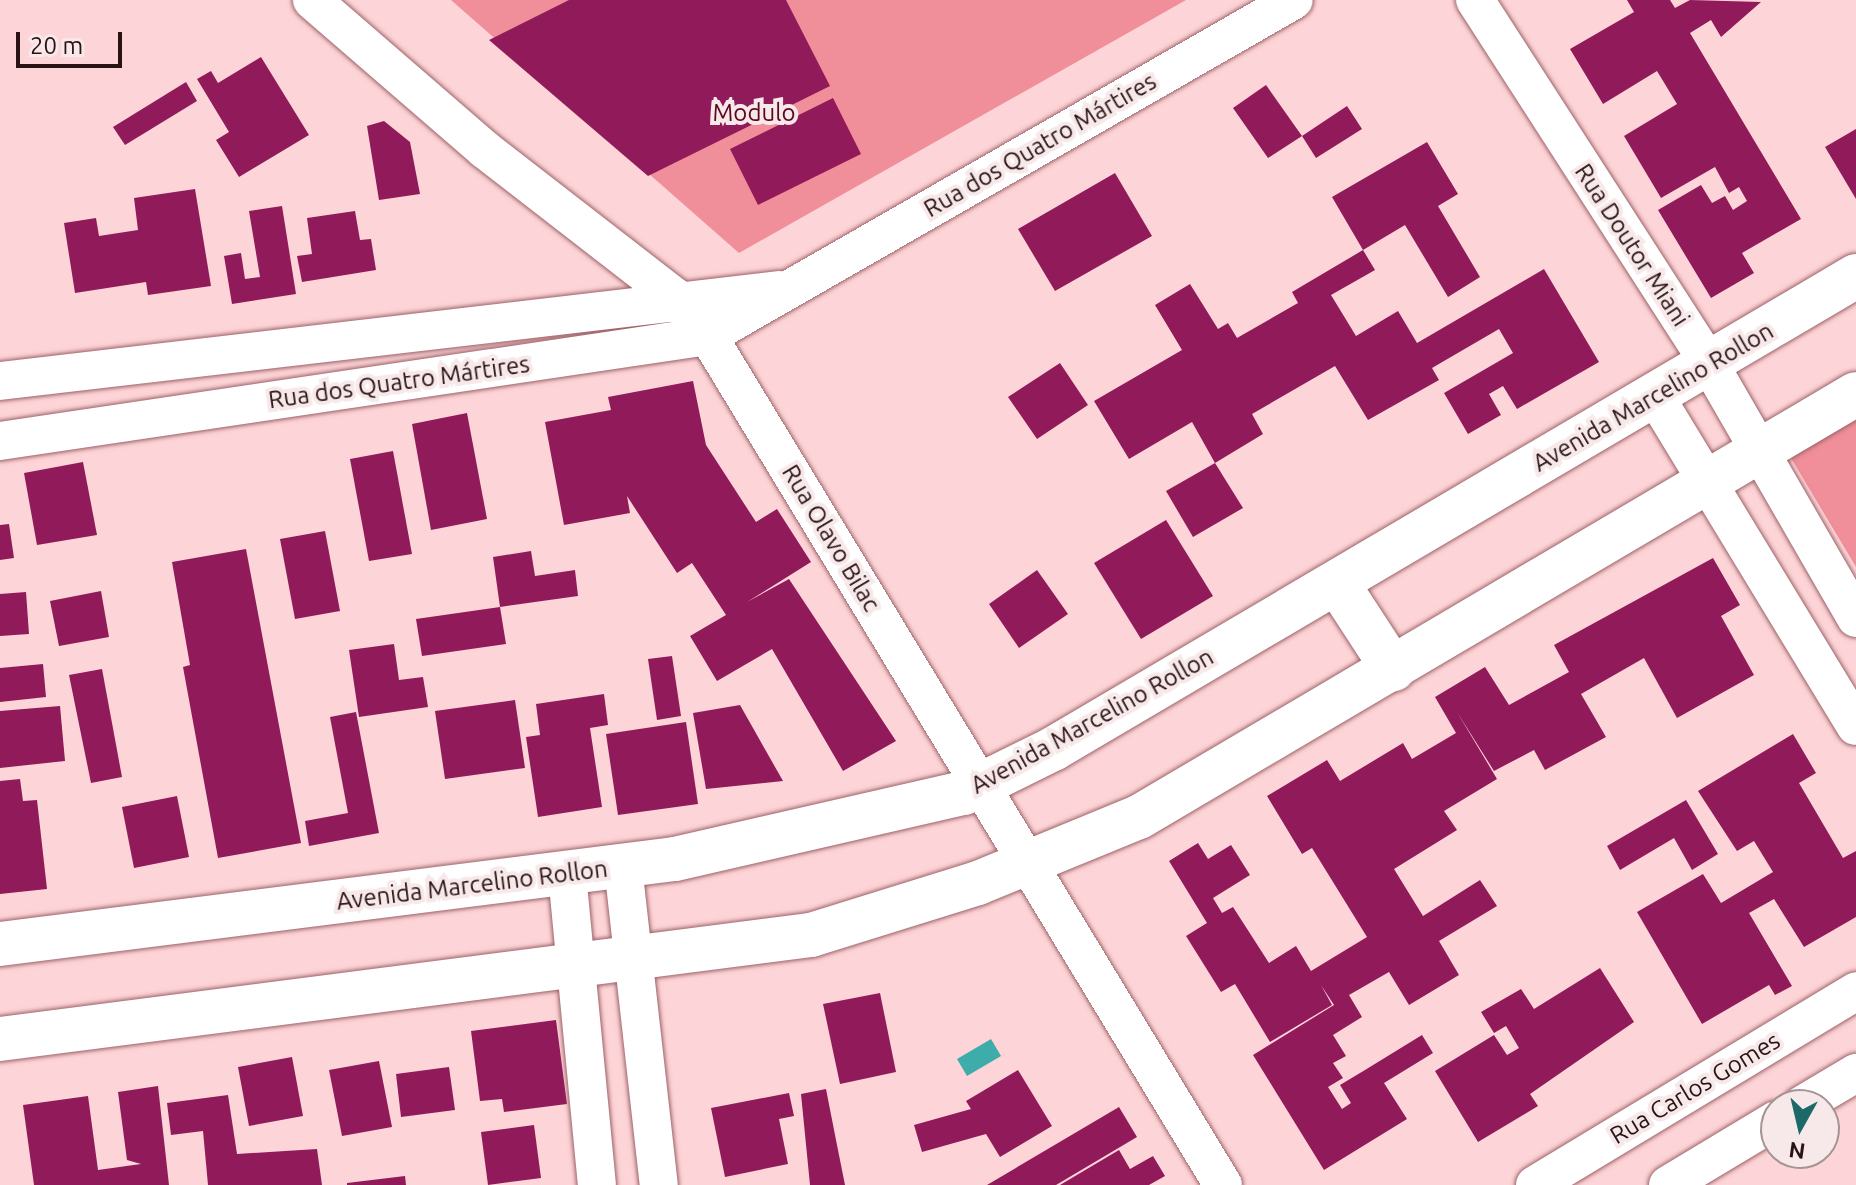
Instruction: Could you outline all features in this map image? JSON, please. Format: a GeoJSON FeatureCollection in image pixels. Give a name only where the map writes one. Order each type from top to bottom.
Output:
{"type":"FeatureCollection","features":[{"type":"Feature","properties":{"kind":"main road","name":"Avenida Marcelino Rollon"},"geometry":{"type":"LineString","coordinates":[[0,944],[623,866],[831,827],[981,784],[1337,583],[1856,276]]}},
{"type":"Feature","properties":{"kind":"main road"},"geometry":{"type":"LineString","coordinates":[[0,1039],[576,970],[811,935],[1025,864],[1139,817],[1711,485],[1760,450],[1856,394]]}},
{"type":"Feature","properties":{"kind":"main road"},"geometry":{"type":"LineString","coordinates":[[1337,583],[1393,669]]}},
{"type":"Feature","properties":{"kind":"street","name":"Rua Olavo Bilac"},"geometry":{"type":"LineString","coordinates":[[312,0],[484,149],[675,297],[708,336],[981,784],[1025,864],[1223,1185]]}},
{"type":"Feature","properties":{"kind":"street","name":"Rua dos Quatro Mártires"},"geometry":{"type":"LineString","coordinates":[[0,441],[708,336],[1294,0]]}},
{"type":"Feature","properties":{"kind":"street","name":"Rua Doutor Miani"},"geometry":{"type":"LineString","coordinates":[[1475,0],[1710,365],[1856,618]]}},
{"type":"Feature","properties":{"kind":"street","name":"Rua dos Quatro Mártires"},"geometry":{"type":"LineString","coordinates":[[0,381],[675,297],[786,290]]}},
{"type":"Feature","properties":{"kind":"street"},"geometry":{"type":"LineString","coordinates":[[189,358],[198,412]]}},
{"type":"Feature","properties":{"kind":"street"},"geometry":{"type":"LineString","coordinates":[[1655,396],[1856,726]]}},
{"type":"Feature","properties":{"kind":"street"},"geometry":{"type":"LineString","coordinates":[[623,866],[659,1185]]}},
{"type":"Feature","properties":{"kind":"street"},"geometry":{"type":"LineString","coordinates":[[567,874],[597,1185]]}},
{"type":"Feature","properties":{"kind":"street","name":"Rua Carlos Gomes"},"geometry":{"type":"LineString","coordinates":[[1535,1185],[1856,991]]}},
{"type":"Feature","properties":{"kind":"street"},"geometry":{"type":"LineString","coordinates":[[1829,1089],[1856,1073]]}},
{"type":"Feature","properties":{"kind":"street"},"geometry":{"type":"LineString","coordinates":[[1668,1185],[1760,1130]]}},
{"type":"Feature","properties":{"kind":"green space","name":"Modulo"},"geometry":{"type":"Polygon","coordinates":[[[451,0],[1186,0],[739,253],[451,0]]]}},
{"type":"Feature","properties":{"kind":"green space"},"geometry":{"type":"Polygon","coordinates":[[[1856,403],[1856,567],[1782,443],[1856,403]]]}},
{"type":"Feature","properties":{"kind":"water"},"geometry":{"type":"Polygon","coordinates":[[[991,1039],[1001,1056],[967,1076],[957,1059],[991,1039]]]}},
{"type":"Feature","properties":{"kind":"building"},"geometry":{"type":"Polygon","coordinates":[[[569,0],[786,0],[830,86],[648,176],[489,40],[569,0]]]}},
{"type":"Feature","properties":{"kind":"building"},"geometry":{"type":"Polygon","coordinates":[[[1627,0],[1670,0],[1675,8],[1690,0],[1761,2],[1721,37],[1711,20],[1690,33],[1801,219],[1742,253],[1754,273],[1711,298],[1658,210],[1701,185],[1712,203],[1725,196],[1733,210],[1747,201],[1739,187],[1729,193],[1715,167],[1661,198],[1624,136],[1677,104],[1657,71],[1603,104],[1570,49],[1634,12],[1627,0]]]}},
{"type":"Feature","properties":{"kind":"building"},"geometry":{"type":"Polygon","coordinates":[[[261,57],[309,135],[239,177],[216,140],[229,132],[197,79],[211,71],[218,83],[261,57]]]}},
{"type":"Feature","properties":{"kind":"building"},"geometry":{"type":"Polygon","coordinates":[[[186,82],[197,101],[125,145],[113,127],[186,82]]]}},
{"type":"Feature","properties":{"kind":"building"},"geometry":{"type":"Polygon","coordinates":[[[1266,85],[1302,136],[1268,158],[1233,108],[1266,85]]]}},
{"type":"Feature","properties":{"kind":"building"},"geometry":{"type":"Polygon","coordinates":[[[833,98],[861,154],[758,205],[730,149],[833,98]]]}},
{"type":"Feature","properties":{"kind":"building"},"geometry":{"type":"Polygon","coordinates":[[[1347,106],[1362,129],[1316,158],[1302,136],[1347,106]]]}},
{"type":"Feature","properties":{"kind":"building"},"geometry":{"type":"Polygon","coordinates":[[[384,121],[410,142],[420,194],[379,200],[367,126],[384,121]]]}},
{"type":"Feature","properties":{"kind":"building"},"geometry":{"type":"Polygon","coordinates":[[[1856,129],[1856,199],[1825,147],[1856,129]]]}},
{"type":"Feature","properties":{"kind":"building"},"geometry":{"type":"Polygon","coordinates":[[[1427,142],[1458,194],[1438,206],[1480,277],[1448,297],[1405,225],[1363,250],[1332,197],[1427,142]]]}},
{"type":"Feature","properties":{"kind":"building"},"geometry":{"type":"Polygon","coordinates":[[[1115,173],[1152,236],[1055,291],[1018,229],[1115,173]]]}},
{"type":"Feature","properties":{"kind":"building"},"geometry":{"type":"Polygon","coordinates":[[[195,189],[211,286],[148,295],[146,282],[75,293],[64,223],[96,218],[99,236],[138,230],[134,198],[195,189]]]}},
{"type":"Feature","properties":{"kind":"building"},"geometry":{"type":"Polygon","coordinates":[[[282,206],[296,294],[232,304],[224,256],[241,253],[245,279],[260,277],[249,211],[282,206]]]}},
{"type":"Feature","properties":{"kind":"building"},"geometry":{"type":"Polygon","coordinates":[[[355,211],[360,240],[371,239],[376,270],[302,282],[297,256],[312,254],[307,218],[355,211]]]}},
{"type":"Feature","properties":{"kind":"building"},"geometry":{"type":"Polygon","coordinates":[[[1363,250],[1375,270],[1331,295],[1356,336],[1398,311],[1417,343],[1544,269],[1599,362],[1517,409],[1503,386],[1489,394],[1501,415],[1468,434],[1444,393],[1513,353],[1499,329],[1432,368],[1439,380],[1368,420],[1335,366],[1252,414],[1263,434],[1215,463],[1192,422],[1129,459],[1094,401],[1182,350],[1155,305],[1190,284],[1218,329],[1228,323],[1237,338],[1298,303],[1292,292],[1363,250]]]}},
{"type":"Feature","properties":{"kind":"building"},"geometry":{"type":"Polygon","coordinates":[[[1060,363],[1088,405],[1037,439],[1008,397],[1060,363]]]}},
{"type":"Feature","properties":{"kind":"building"},"geometry":{"type":"Polygon","coordinates":[[[693,381],[706,445],[756,522],[777,509],[811,562],[747,602],[789,579],[896,741],[843,771],[772,649],[717,681],[690,636],[726,615],[692,563],[677,573],[627,496],[630,513],[564,525],[545,422],[611,410],[608,397],[693,381]]]}},
{"type":"Feature","properties":{"kind":"building"},"geometry":{"type":"Polygon","coordinates":[[[467,413],[487,519],[431,530],[412,424],[467,413]]]}},
{"type":"Feature","properties":{"kind":"building"},"geometry":{"type":"Polygon","coordinates":[[[393,451],[412,554],[369,561],[350,459],[393,451]]]}},
{"type":"Feature","properties":{"kind":"building"},"geometry":{"type":"Polygon","coordinates":[[[83,462],[97,535],[37,545],[24,473],[83,462]]]}},
{"type":"Feature","properties":{"kind":"building"},"geometry":{"type":"Polygon","coordinates":[[[1215,463],[1243,508],[1193,537],[1166,491],[1215,463]]]}},
{"type":"Feature","properties":{"kind":"building"},"geometry":{"type":"Polygon","coordinates":[[[1166,520],[1213,596],[1141,639],[1094,563],[1166,520]]]}},
{"type":"Feature","properties":{"kind":"building"},"geometry":{"type":"Polygon","coordinates":[[[9,524],[14,558],[0,560],[0,525],[9,524]]]}},
{"type":"Feature","properties":{"kind":"building"},"geometry":{"type":"Polygon","coordinates":[[[325,531],[340,611],[295,619],[280,539],[325,531]]]}},
{"type":"Feature","properties":{"kind":"building"},"geometry":{"type":"Polygon","coordinates":[[[246,549],[301,843],[218,858],[183,667],[190,665],[172,562],[246,549]]]}},
{"type":"Feature","properties":{"kind":"building"},"geometry":{"type":"Polygon","coordinates":[[[531,551],[535,576],[575,570],[578,596],[500,607],[493,557],[531,551]]]}},
{"type":"Feature","properties":{"kind":"building"},"geometry":{"type":"Polygon","coordinates":[[[1713,558],[1740,605],[1721,616],[1754,675],[1677,718],[1644,658],[1581,694],[1606,737],[1545,770],[1534,750],[1494,771],[1457,712],[1497,779],[1444,811],[1457,830],[1394,869],[1423,916],[1480,880],[1497,906],[1439,941],[1459,975],[1409,1005],[1389,972],[1349,995],[1362,1017],[1333,1035],[1346,1056],[1333,1063],[1343,1078],[1328,1087],[1342,1109],[1351,1103],[1340,1085],[1422,1035],[1433,1053],[1384,1083],[1407,1119],[1324,1170],[1253,1055],[1334,1005],[1321,985],[1332,1005],[1270,1042],[1235,984],[1221,992],[1186,936],[1207,923],[1169,861],[1198,843],[1208,859],[1231,845],[1250,875],[1213,898],[1222,913],[1233,907],[1269,963],[1296,946],[1311,971],[1367,937],[1312,848],[1302,854],[1267,796],[1327,760],[1340,781],[1403,743],[1412,759],[1456,733],[1435,697],[1485,667],[1509,705],[1569,672],[1554,645],[1713,558]]]}},
{"type":"Feature","properties":{"kind":"building"},"geometry":{"type":"Polygon","coordinates":[[[1037,570],[1068,614],[1019,648],[989,604],[1037,570]]]}},
{"type":"Feature","properties":{"kind":"building"},"geometry":{"type":"Polygon","coordinates":[[[101,591],[109,637],[59,646],[50,601],[101,591]]]}},
{"type":"Feature","properties":{"kind":"building"},"geometry":{"type":"Polygon","coordinates":[[[26,592],[29,634],[0,636],[0,594],[26,592]]]}},
{"type":"Feature","properties":{"kind":"building"},"geometry":{"type":"Polygon","coordinates":[[[500,607],[506,644],[422,656],[416,619],[500,607]]]}},
{"type":"Feature","properties":{"kind":"building"},"geometry":{"type":"Polygon","coordinates":[[[394,644],[399,680],[423,677],[428,707],[359,717],[349,650],[394,644]]]}},
{"type":"Feature","properties":{"kind":"building"},"geometry":{"type":"Polygon","coordinates":[[[672,656],[681,716],[657,720],[648,659],[672,656]]]}},
{"type":"Feature","properties":{"kind":"building"},"geometry":{"type":"Polygon","coordinates":[[[43,664],[46,697],[0,702],[0,668],[43,664]]]}},
{"type":"Feature","properties":{"kind":"building"},"geometry":{"type":"Polygon","coordinates":[[[102,669],[122,777],[91,783],[69,675],[102,669]]]}},
{"type":"Feature","properties":{"kind":"building"},"geometry":{"type":"Polygon","coordinates":[[[604,694],[608,725],[590,728],[602,807],[538,817],[526,737],[540,735],[536,704],[604,694]]]}},
{"type":"Feature","properties":{"kind":"building"},"geometry":{"type":"Polygon","coordinates":[[[515,700],[525,768],[445,779],[435,711],[515,700]]]}},
{"type":"Feature","properties":{"kind":"building"},"geometry":{"type":"Polygon","coordinates":[[[740,705],[783,781],[706,789],[693,713],[740,705]]]}},
{"type":"Feature","properties":{"kind":"building"},"geometry":{"type":"Polygon","coordinates":[[[60,706],[65,761],[0,768],[0,711],[60,706]]]}},
{"type":"Feature","properties":{"kind":"building"},"geometry":{"type":"Polygon","coordinates":[[[356,712],[379,833],[309,846],[305,821],[348,813],[330,717],[356,712]]]}},
{"type":"Feature","properties":{"kind":"building"},"geometry":{"type":"Polygon","coordinates":[[[686,722],[698,804],[618,815],[606,734],[686,722]]]}},
{"type":"Feature","properties":{"kind":"building"},"geometry":{"type":"Polygon","coordinates":[[[1793,734],[1816,773],[1799,783],[1843,858],[1856,851],[1856,917],[1804,947],[1774,899],[1749,913],[1792,986],[1775,995],[1769,985],[1702,1024],[1637,912],[1703,874],[1721,903],[1773,872],[1754,841],[1737,851],[1698,791],[1793,734]]]}},
{"type":"Feature","properties":{"kind":"building"},"geometry":{"type":"Polygon","coordinates":[[[20,779],[23,801],[37,800],[47,889],[0,894],[0,781],[20,779]]]}},
{"type":"Feature","properties":{"kind":"building"},"geometry":{"type":"Polygon","coordinates":[[[177,796],[189,857],[134,868],[122,807],[177,796]]]}},
{"type":"Feature","properties":{"kind":"building"},"geometry":{"type":"Polygon","coordinates":[[[1686,800],[1718,854],[1692,870],[1674,838],[1620,870],[1607,846],[1686,800]]]}},
{"type":"Feature","properties":{"kind":"building"},"geometry":{"type":"Polygon","coordinates":[[[1600,968],[1634,1022],[1530,1094],[1538,1106],[1478,1142],[1435,1071],[1494,1035],[1507,1055],[1519,1048],[1506,1026],[1494,1033],[1481,1012],[1521,989],[1534,1009],[1600,968]]]}},
{"type":"Feature","properties":{"kind":"building"},"geometry":{"type":"Polygon","coordinates":[[[880,993],[896,1072],[840,1084],[823,1004],[880,993]]]}},
{"type":"Feature","properties":{"kind":"building"},"geometry":{"type":"Polygon","coordinates":[[[556,1020],[567,1104],[504,1112],[502,1099],[480,1101],[471,1031],[556,1020]]]}},
{"type":"Feature","properties":{"kind":"building"},"geometry":{"type":"Polygon","coordinates":[[[292,1057],[303,1116],[249,1126],[238,1067],[292,1057]]]}},
{"type":"Feature","properties":{"kind":"building"},"geometry":{"type":"Polygon","coordinates":[[[379,1061],[392,1127],[342,1136],[329,1070],[379,1061]]]}},
{"type":"Feature","properties":{"kind":"building"},"geometry":{"type":"Polygon","coordinates":[[[449,1067],[455,1110],[401,1117],[396,1074],[449,1067]]]}},
{"type":"Feature","properties":{"kind":"building"},"geometry":{"type":"Polygon","coordinates":[[[1018,1070],[1052,1126],[1000,1157],[986,1134],[922,1152],[914,1125],[971,1109],[966,1101],[1018,1070]]]}},
{"type":"Feature","properties":{"kind":"building"},"geometry":{"type":"Polygon","coordinates":[[[158,1086],[169,1185],[34,1185],[23,1105],[88,1096],[98,1170],[141,1164],[127,1160],[118,1092],[158,1086]]]}},
{"type":"Feature","properties":{"kind":"building"},"geometry":{"type":"Polygon","coordinates":[[[826,1089],[845,1185],[810,1185],[801,1094],[826,1089]]]}},
{"type":"Feature","properties":{"kind":"building"},"geometry":{"type":"Polygon","coordinates":[[[789,1093],[794,1116],[779,1119],[788,1164],[725,1177],[711,1108],[789,1093]]]}},
{"type":"Feature","properties":{"kind":"building"},"geometry":{"type":"Polygon","coordinates":[[[228,1095],[237,1154],[317,1149],[322,1185],[208,1185],[203,1131],[171,1135],[167,1103],[228,1095]]]}},
{"type":"Feature","properties":{"kind":"building"},"geometry":{"type":"Polygon","coordinates":[[[1119,1107],[1137,1137],[1056,1185],[987,1185],[1119,1107]]]}},
{"type":"Feature","properties":{"kind":"building"},"geometry":{"type":"Polygon","coordinates":[[[534,1125],[541,1178],[488,1185],[481,1132],[534,1125]]]}},
{"type":"Feature","properties":{"kind":"building"},"geometry":{"type":"Polygon","coordinates":[[[1119,1150],[1130,1169],[1153,1156],[1165,1176],[1149,1185],[1060,1185],[1119,1150]]]}},
{"type":"Feature","properties":{"kind":"building"},"geometry":{"type":"Polygon","coordinates":[[[405,1176],[406,1185],[347,1185],[347,1183],[405,1176]]]}}]}
